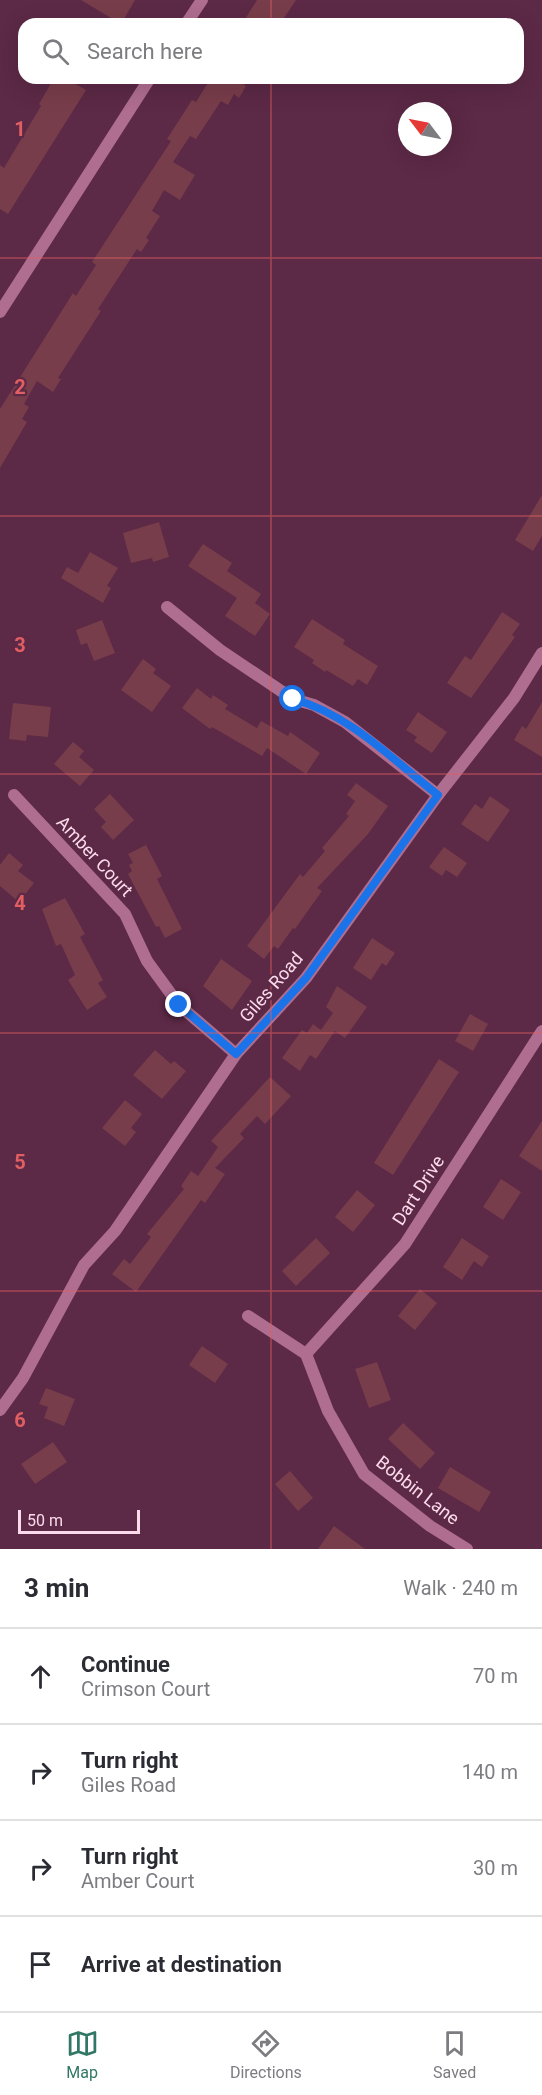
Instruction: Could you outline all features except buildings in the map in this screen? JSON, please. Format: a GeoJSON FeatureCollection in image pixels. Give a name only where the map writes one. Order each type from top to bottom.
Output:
{"type":"FeatureCollection","features":[{"type":"Feature","properties":{"kind":"street"},"geometry":{"type":"LineString","coordinates":[[190,18],[202,0]]}},
{"type":"Feature","properties":{"kind":"street"},"geometry":{"type":"LineString","coordinates":[[0,312],[146,84]]}},
{"type":"Feature","properties":{"kind":"street"},"geometry":{"type":"LineString","coordinates":[[167,607],[220,650],[293,699],[314,705],[345,722],[438,795]]}},
{"type":"Feature","properties":{"kind":"street","name":"Giles Road"},"geometry":{"type":"LineString","coordinates":[[0,1410],[23,1378],[84,1266],[116,1231],[236,1054],[306,978],[438,795],[514,698],[542,653]]}},
{"type":"Feature","properties":{"kind":"street","name":"Amber Court"},"geometry":{"type":"LineString","coordinates":[[14,795],[125,914],[147,961],[179,1005],[236,1054]]}},
{"type":"Feature","properties":{"kind":"street","name":"Dart Drive"},"geometry":{"type":"LineString","coordinates":[[306,1354],[405,1244],[542,1031]]}},
{"type":"Feature","properties":{"kind":"street"},"geometry":{"type":"LineString","coordinates":[[248,1316],[306,1354]]}},
{"type":"Feature","properties":{"kind":"street","name":"Bobbin Lane"},"geometry":{"type":"LineString","coordinates":[[306,1354],[328,1411],[364,1474],[430,1526],[467,1549]]}},
{"type":"Feature","properties":{"kind":"route"},"geometry":{"type":"LineString","coordinates":[[179,1005],[236,1054],[306,978],[438,795],[345,722],[314,705],[293,699]]}}]}
